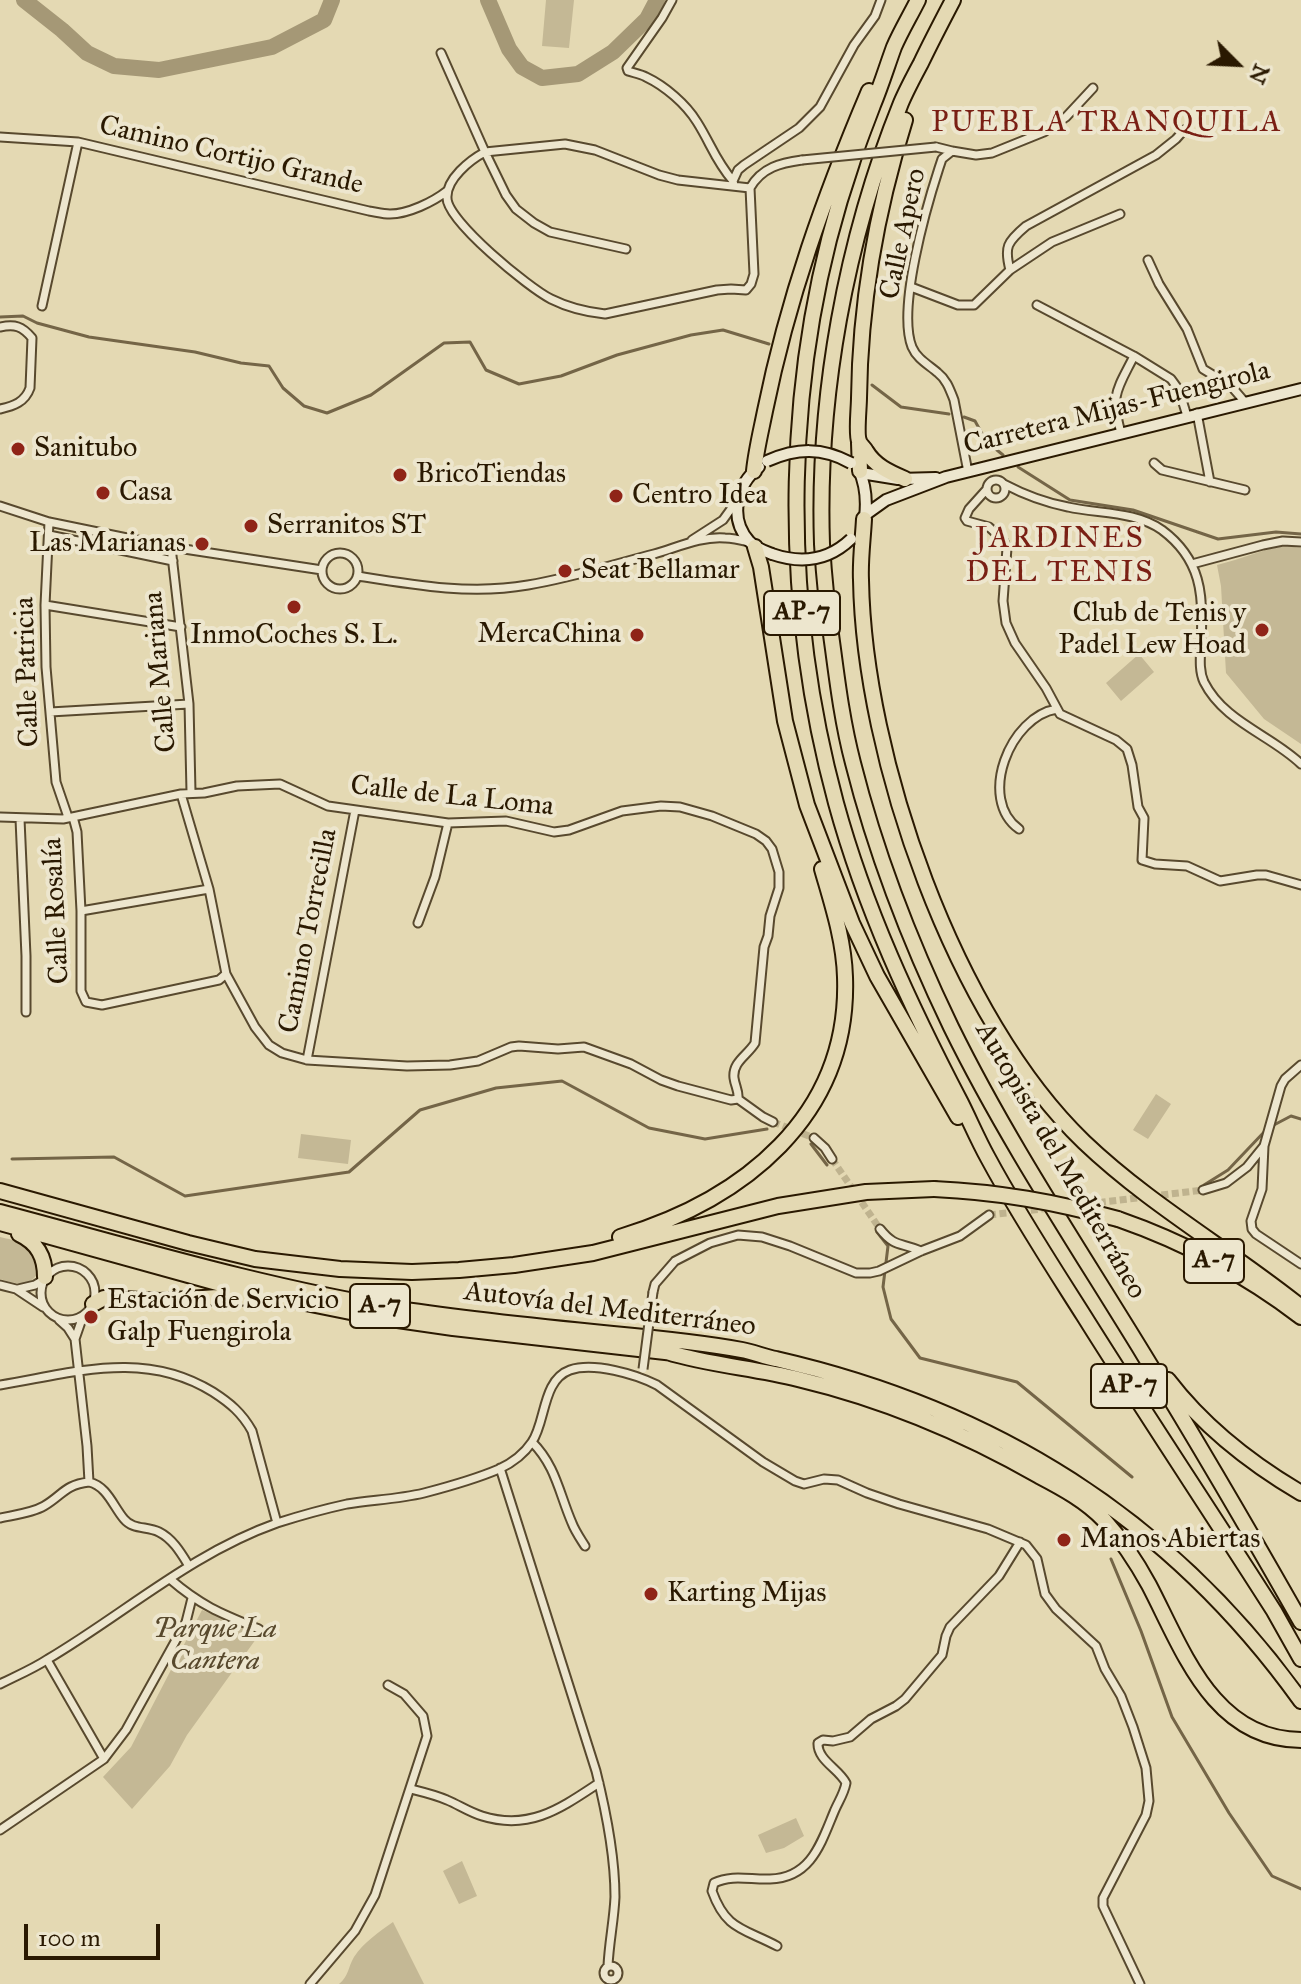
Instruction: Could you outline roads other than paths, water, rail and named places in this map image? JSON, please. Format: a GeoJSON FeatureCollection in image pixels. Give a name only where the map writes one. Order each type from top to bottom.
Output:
{"type":"FeatureCollection","features":[{"type":"Feature","properties":{"kind":"highway","name":"Autopista del Mediterráneo"},"geometry":{"type":"LineString","coordinates":[[918,0],[895,46],[851,165],[828,246],[807,358],[797,466],[797,542],[803,629],[821,740],[857,870],[887,951],[988,1158],[1071,1295],[1274,1611],[1301,1659]]}},
{"type":"Feature","properties":{"kind":"highway","name":"Autopista del Mediterráneo"},"geometry":{"type":"LineString","coordinates":[[953,0],[902,100],[878,167],[854,249],[832,364],[823,466],[822,544],[829,623],[852,758],[871,830],[893,895],[951,1027],[1003,1128],[1147,1359],[1301,1622]]}},
{"type":"Feature","properties":{"kind":"highway"},"geometry":{"type":"LineString","coordinates":[[754,471],[781,339],[823,203],[878,71],[895,46]]}},
{"type":"Feature","properties":{"kind":"highway"},"geometry":{"type":"LineString","coordinates":[[857,469],[861,349],[869,278],[886,186],[917,71]]}},
{"type":"Feature","properties":{"kind":"highway"},"geometry":{"type":"LineString","coordinates":[[858,440],[883,469],[905,479]]}},
{"type":"Feature","properties":{"kind":"highway"},"geometry":{"type":"LineString","coordinates":[[865,517],[862,615],[874,705],[890,771],[918,860],[941,919],[992,1021],[1019,1066],[1082,1140],[1154,1201],[1301,1307]]}},
{"type":"Feature","properties":{"kind":"highway"},"geometry":{"type":"LineString","coordinates":[[752,544],[761,567],[785,721],[807,805],[852,923],[877,976],[970,1138],[988,1158]]}},
{"type":"Feature","properties":{"kind":"highway"},"geometry":{"type":"LineString","coordinates":[[567,1256],[663,1223],[732,1186],[778,1149],[822,1087],[840,1035],[845,976],[842,947],[809,824],[807,805]]}},
{"type":"Feature","properties":{"kind":"highway","name":"Autovía del Mediterráneo"},"geometry":{"type":"LineString","coordinates":[[0,1191],[255,1259],[340,1269],[412,1272],[514,1265],[593,1253],[778,1206],[866,1192],[978,1191],[1072,1207],[1118,1219],[1177,1242],[1267,1293],[1301,1317]]}},
{"type":"Feature","properties":{"kind":"highway","name":"Autovía del Mediterráneo"},"geometry":{"type":"LineString","coordinates":[[0,1212],[240,1276],[353,1301],[495,1322],[745,1351],[857,1380],[920,1403],[1031,1454],[1114,1509],[1177,1560],[1223,1606],[1301,1701]]}},
{"type":"Feature","properties":{"kind":"highway"},"geometry":{"type":"LineString","coordinates":[[0,1226],[246,1291],[370,1316],[667,1352],[768,1357]]}},
{"type":"Feature","properties":{"kind":"highway"},"geometry":{"type":"LineString","coordinates":[[0,1226],[33,1242],[45,1266],[44,1279]]}},
{"type":"Feature","properties":{"kind":"highway"},"geometry":{"type":"LineString","coordinates":[[93,1304],[104,1298],[160,1301],[232,1296],[269,1302],[290,1301]]}},
{"type":"Feature","properties":{"kind":"highway"},"geometry":{"type":"LineString","coordinates":[[667,1352],[691,1360],[798,1379],[879,1403],[998,1454],[1061,1488],[1089,1506],[1118,1539],[1147,1581],[1191,1668],[1222,1707],[1253,1730],[1272,1737],[1301,1740]]}},
{"type":"Feature","properties":{"kind":"highway"},"geometry":{"type":"LineString","coordinates":[[1147,1359],[1161,1369],[1182,1398],[1234,1448],[1301,1493]]}},
{"type":"Feature","properties":{"kind":"main road","name":"Carretera Mijas-Fuengirola"},"geometry":{"type":"LineString","coordinates":[[946,477],[1301,389]]}},
{"type":"Feature","properties":{"kind":"main road"},"geometry":{"type":"LineString","coordinates":[[810,450],[830,454],[857,469],[884,478],[946,477],[886,500],[865,517],[851,539],[833,553],[810,560],[791,560],[752,544],[737,519],[738,500],[744,484],[767,461],[786,453],[810,450]]}},
{"type":"Feature","properties":{"kind":"main road"},"geometry":{"type":"LineString","coordinates":[[857,469],[866,498],[865,517]]}},
{"type":"Feature","properties":{"kind":"street"},"geometry":{"type":"LineString","coordinates":[[672,0],[627,68],[628,71],[646,77],[683,105],[697,121],[714,156],[734,183]]}},
{"type":"Feature","properties":{"kind":"street"},"geometry":{"type":"LineString","coordinates":[[734,183],[738,170],[799,128],[820,107],[854,45],[875,16],[881,0]]}},
{"type":"Feature","properties":{"kind":"street"},"geometry":{"type":"LineString","coordinates":[[441,53],[485,152],[516,209],[550,232],[626,249]]}},
{"type":"Feature","properties":{"kind":"street"},"geometry":{"type":"LineString","coordinates":[[952,151],[976,155],[992,153],[1044,132],[1066,117],[1093,88]]}},
{"type":"Feature","properties":{"kind":"street"},"geometry":{"type":"LineString","coordinates":[[1010,270],[1005,252],[1008,243],[1026,226],[1156,155],[1184,130]]}},
{"type":"Feature","properties":{"kind":"street","name":"Camino Cortijo Grande"},"geometry":{"type":"LineString","coordinates":[[0,137],[78,142],[391,214],[438,198],[447,191]]}},
{"type":"Feature","properties":{"kind":"street"},"geometry":{"type":"LineString","coordinates":[[42,306],[78,142]]}},
{"type":"Feature","properties":{"kind":"street"},"geometry":{"type":"LineString","coordinates":[[565,144],[595,150],[678,180],[734,183],[750,188],[754,274],[746,290],[717,290],[605,314],[567,306],[524,282],[458,221],[447,202],[447,191],[454,179],[485,152],[565,144]]}},
{"type":"Feature","properties":{"kind":"street","name":"Calle Apero"},"geometry":{"type":"LineString","coordinates":[[750,188],[758,176],[784,163],[936,147],[952,151]]}},
{"type":"Feature","properties":{"kind":"street","name":"Calle Apero"},"geometry":{"type":"LineString","coordinates":[[952,151],[942,159],[926,209],[911,287],[909,334],[917,355],[946,381],[954,400],[971,471]]}},
{"type":"Feature","properties":{"kind":"street"},"geometry":{"type":"LineString","coordinates":[[911,287],[958,305],[974,305],[1010,270],[1052,242],[1120,214]]}},
{"type":"Feature","properties":{"kind":"street"},"geometry":{"type":"LineString","coordinates":[[1148,260],[1187,329],[1203,369],[1231,386],[1244,401]]}},
{"type":"Feature","properties":{"kind":"street"},"geometry":{"type":"LineString","coordinates":[[1037,305],[1171,379],[1192,414],[1210,482]]}},
{"type":"Feature","properties":{"kind":"street"},"geometry":{"type":"LineString","coordinates":[[0,327],[10,325],[24,328],[32,338],[27,396],[0,409]]}},
{"type":"Feature","properties":{"kind":"street"},"geometry":{"type":"LineString","coordinates":[[1121,433],[1116,417],[1115,394],[1134,356]]}},
{"type":"Feature","properties":{"kind":"street"},"geometry":{"type":"LineString","coordinates":[[1154,463],[1162,470],[1245,490]]}},
{"type":"Feature","properties":{"kind":"street"},"geometry":{"type":"LineString","coordinates":[[971,471],[989,485]]}},
{"type":"Feature","properties":{"kind":"street"},"geometry":{"type":"LineString","coordinates":[[1301,764],[1247,727],[1212,696],[1202,678],[1202,599],[1198,577],[1192,564],[1164,532],[1149,522],[1130,516],[1065,507],[1019,491],[997,479],[989,485],[965,518],[998,533],[1007,548],[1003,601],[1009,632],[1064,717],[1116,740],[1127,749],[1138,807],[1144,818],[1142,860],[1187,866],[1220,881],[1266,875],[1301,885]]}},
{"type":"Feature","properties":{"kind":"street"},"geometry":{"type":"LineString","coordinates":[[989,485],[989,495],[999,496],[1006,490],[1004,484]]}},
{"type":"Feature","properties":{"kind":"street"},"geometry":{"type":"LineString","coordinates":[[975,502],[1019,491]]}},
{"type":"Feature","properties":{"kind":"street"},"geometry":{"type":"LineString","coordinates":[[687,544],[723,520],[738,500]]}},
{"type":"Feature","properties":{"kind":"street"},"geometry":{"type":"LineString","coordinates":[[0,506],[49,522],[171,547],[322,570]]}},
{"type":"Feature","properties":{"kind":"street","name":"Calle Patricia"},"geometry":{"type":"LineString","coordinates":[[49,522],[46,667],[56,782],[71,817]]}},
{"type":"Feature","properties":{"kind":"street"},"geometry":{"type":"LineString","coordinates":[[49,535],[173,561]]}},
{"type":"Feature","properties":{"kind":"street"},"geometry":{"type":"LineString","coordinates":[[358,576],[444,588],[511,588],[578,574],[687,544],[726,537],[752,544]]}},
{"type":"Feature","properties":{"kind":"street"},"geometry":{"type":"LineString","coordinates":[[1192,564],[1263,545],[1283,541],[1301,542]]}},
{"type":"Feature","properties":{"kind":"street","name":"Calle Mariana"},"geometry":{"type":"LineString","coordinates":[[171,547],[189,704],[191,792]]}},
{"type":"Feature","properties":{"kind":"street"},"geometry":{"type":"LineString","coordinates":[[343,553],[355,561],[358,576],[351,586],[339,590],[328,585],[322,570],[329,557],[343,553]]}},
{"type":"Feature","properties":{"kind":"street"},"geometry":{"type":"LineString","coordinates":[[45,605],[181,627]]}},
{"type":"Feature","properties":{"kind":"street"},"geometry":{"type":"LineString","coordinates":[[50,712],[189,704]]}},
{"type":"Feature","properties":{"kind":"street"},"geometry":{"type":"LineString","coordinates":[[1019,829],[1013,825],[1003,805],[1000,787],[1005,755],[1028,722],[1048,710],[1057,709]]}},
{"type":"Feature","properties":{"kind":"street","name":"Calle de La Loma"},"geometry":{"type":"LineString","coordinates":[[0,817],[71,817],[191,792],[280,784],[328,806],[448,823],[499,821],[541,831],[559,832],[622,811],[673,806],[698,811],[766,841],[772,849],[779,872],[779,888],[764,947],[755,1043],[738,1062],[733,1076],[740,1095],[738,1099]]}},
{"type":"Feature","properties":{"kind":"street"},"geometry":{"type":"LineString","coordinates":[[181,794],[209,889],[226,974],[255,1027],[269,1045],[282,1053],[307,1060],[407,1066],[478,1061],[519,1046],[584,1047],[678,1086],[731,1100],[738,1099],[773,1122]]}},
{"type":"Feature","properties":{"kind":"street","name":"Camino Torrecilla"},"geometry":{"type":"LineString","coordinates":[[307,1060],[355,810]]}},
{"type":"Feature","properties":{"kind":"street","name":"Calle Rosalía"},"geometry":{"type":"LineString","coordinates":[[71,817],[77,832],[81,991],[86,1002],[102,1005],[219,980],[226,974]]}},
{"type":"Feature","properties":{"kind":"street"},"geometry":{"type":"LineString","coordinates":[[20,819],[26,1012]]}},
{"type":"Feature","properties":{"kind":"street"},"geometry":{"type":"LineString","coordinates":[[418,923],[435,877],[448,823]]}},
{"type":"Feature","properties":{"kind":"street"},"geometry":{"type":"LineString","coordinates":[[81,911],[209,889]]}},
{"type":"Feature","properties":{"kind":"street"},"geometry":{"type":"LineString","coordinates":[[1301,1065],[1285,1079],[1277,1095],[1264,1146],[1262,1189],[1251,1221],[1256,1234],[1301,1264]]}},
{"type":"Feature","properties":{"kind":"street"},"geometry":{"type":"LineString","coordinates":[[814,1138],[832,1159]]}},
{"type":"Feature","properties":{"kind":"street"},"geometry":{"type":"LineString","coordinates":[[1203,1190],[1226,1183],[1247,1167],[1264,1146]]}},
{"type":"Feature","properties":{"kind":"street"},"geometry":{"type":"LineString","coordinates":[[642,1373],[655,1284],[675,1261],[710,1243],[738,1235],[762,1237],[856,1273],[879,1271],[960,1236],[989,1215]]}},
{"type":"Feature","properties":{"kind":"street"},"geometry":{"type":"LineString","coordinates":[[880,1229],[893,1243],[909,1245],[921,1251]]}},
{"type":"Feature","properties":{"kind":"street"},"geometry":{"type":"LineString","coordinates":[[16,1289],[35,1285],[54,1269],[65,1265],[83,1270],[94,1285],[93,1304],[83,1316],[75,1339],[89,1482]]}},
{"type":"Feature","properties":{"kind":"street"},"geometry":{"type":"LineString","coordinates":[[44,1279],[40,1295],[45,1308]]}},
{"type":"Feature","properties":{"kind":"street"},"geometry":{"type":"LineString","coordinates":[[0,1285],[16,1289],[45,1308],[68,1328],[75,1339]]}},
{"type":"Feature","properties":{"kind":"street"},"geometry":{"type":"LineString","coordinates":[[58,1318],[71,1320],[83,1316]]}},
{"type":"Feature","properties":{"kind":"street"},"geometry":{"type":"LineString","coordinates":[[0,1385],[123,1366],[147,1367],[200,1384],[236,1408],[252,1431],[277,1523]]}},
{"type":"Feature","properties":{"kind":"street"},"geometry":{"type":"LineString","coordinates":[[0,1684],[47,1660],[189,1566],[277,1523],[344,1505],[423,1493],[500,1468],[517,1458],[532,1442],[549,1390],[565,1371],[590,1367],[642,1373],[763,1462],[795,1481],[804,1484],[824,1479],[838,1480],[867,1493],[970,1523],[1026,1545],[1037,1559],[1045,1594],[1056,1609],[1096,1646],[1121,1696],[1146,1768],[1149,1801],[1146,1815],[1103,1898],[1103,1906],[1140,1984]]}},
{"type":"Feature","properties":{"kind":"street"},"geometry":{"type":"LineString","coordinates":[[532,1442],[552,1467],[573,1526],[585,1546]]}},
{"type":"Feature","properties":{"kind":"street"},"geometry":{"type":"LineString","coordinates":[[500,1468],[599,1783],[606,1817],[615,1900],[608,1966],[605,1976],[597,1984]]}},
{"type":"Feature","properties":{"kind":"street"},"geometry":{"type":"LineString","coordinates":[[0,1518],[45,1506],[66,1489],[78,1484],[97,1484],[124,1520],[131,1525],[156,1530],[167,1537],[189,1566]]}},
{"type":"Feature","properties":{"kind":"street"},"geometry":{"type":"LineString","coordinates":[[777,1946],[724,1917],[712,1891],[714,1883],[736,1877],[774,1879],[796,1873],[809,1862],[819,1849],[846,1783],[820,1755],[818,1743],[850,1737],[871,1719],[905,1699],[942,1655],[950,1627],[999,1576],[1020,1542]]}},
{"type":"Feature","properties":{"kind":"street"},"geometry":{"type":"LineString","coordinates":[[170,1579],[192,1598],[216,1612],[259,1629]]}},
{"type":"Feature","properties":{"kind":"street"},"geometry":{"type":"LineString","coordinates":[[0,1830],[104,1759],[126,1730],[186,1622],[192,1598]]}},
{"type":"Feature","properties":{"kind":"street"},"geometry":{"type":"LineString","coordinates":[[47,1660],[104,1759]]}},
{"type":"Feature","properties":{"kind":"street"},"geometry":{"type":"LineString","coordinates":[[310,1984],[355,1931],[375,1895],[427,1736],[423,1716],[404,1694],[388,1685]]}},
{"type":"Feature","properties":{"kind":"street"},"geometry":{"type":"LineString","coordinates":[[411,1789],[444,1799],[483,1817],[514,1820],[546,1815],[599,1783]]}},
{"type":"Feature","properties":{"kind":"street"},"geometry":{"type":"LineString","coordinates":[[605,1976],[619,1981],[617,1968],[608,1966]]}},
{"type":"Feature","properties":{"kind":"waterway"},"geometry":{"type":"LineString","coordinates":[[24,0],[87,53],[114,66],[159,70],[272,47],[324,20],[332,0]]}},
{"type":"Feature","properties":{"kind":"waterway"},"geometry":{"type":"LineString","coordinates":[[488,0],[509,49],[522,67],[542,78],[578,74],[613,52],[647,19],[657,0]]}},
{"type":"Feature","properties":{"kind":"waterway"},"geometry":{"type":"LineString","coordinates":[[0,317],[23,316],[37,323],[89,337],[269,366],[283,388],[304,406],[327,413],[371,395],[444,343],[470,342],[486,370],[519,384],[561,376],[617,355],[691,335],[723,330],[769,344]]}},
{"type":"Feature","properties":{"kind":"waterway"},"geometry":{"type":"LineString","coordinates":[[872,385],[901,407],[949,414]]}},
{"type":"Feature","properties":{"kind":"waterway"},"geometry":{"type":"LineString","coordinates":[[964,417],[975,421],[986,441],[1003,455]]}},
{"type":"Feature","properties":{"kind":"waterway"},"geometry":{"type":"LineString","coordinates":[[1018,467],[1070,500],[1133,510],[1218,539],[1276,532],[1301,534]]}},
{"type":"Feature","properties":{"kind":"waterway"},"geometry":{"type":"LineString","coordinates":[[12,1159],[114,1157],[185,1196],[349,1172],[420,1110],[496,1088],[562,1081],[649,1128],[705,1139],[767,1129]]}},
{"type":"Feature","properties":{"kind":"waterway"},"geometry":{"type":"LineString","coordinates":[[1272,1126],[1291,1116],[1301,1119]]}},
{"type":"Feature","properties":{"kind":"waterway"},"geometry":{"type":"LineString","coordinates":[[1204,1185],[1228,1170],[1266,1130]]}},
{"type":"Feature","properties":{"kind":"waterway"},"geometry":{"type":"LineString","coordinates":[[811,1144],[827,1165]]}},
{"type":"Feature","properties":{"kind":"waterway"},"geometry":{"type":"LineString","coordinates":[[877,1232],[888,1246],[883,1287],[891,1319],[920,1358],[1017,1382],[1132,1477]]}},
{"type":"Feature","properties":{"kind":"waterway"},"geometry":{"type":"LineString","coordinates":[[1111,1559],[1172,1717],[1229,1813],[1272,1876],[1301,1889]]}},
{"type":"Feature","properties":{"kind":"tunnel"},"geometry":{"type":"LineString","coordinates":[[773,1122],[814,1138]]}},
{"type":"Feature","properties":{"kind":"tunnel"},"geometry":{"type":"LineString","coordinates":[[832,1159],[880,1229]]}},
{"type":"Feature","properties":{"kind":"tunnel"},"geometry":{"type":"LineString","coordinates":[[1078,1205],[1203,1190]]}},
{"type":"Feature","properties":{"kind":"tunnel"},"geometry":{"type":"LineString","coordinates":[[989,1215],[1050,1208]]}},
{"type":"Feature","properties":{"kind":"place","name":"Sanitubo"},"geometry":{"type":"Point","coordinates":[18,449]}},
{"type":"Feature","properties":{"kind":"place","name":"BricoTiendas"},"geometry":{"type":"Point","coordinates":[400,475]}},
{"type":"Feature","properties":{"kind":"place","name":"Casa"},"geometry":{"type":"Point","coordinates":[103,493]}},
{"type":"Feature","properties":{"kind":"place","name":"Centro Idea"},"geometry":{"type":"Point","coordinates":[616,496]}},
{"type":"Feature","properties":{"kind":"place","name":"Serranitos ST"},"geometry":{"type":"Point","coordinates":[251,526]}},
{"type":"Feature","properties":{"kind":"place","name":"Las Marianas"},"geometry":{"type":"Point","coordinates":[202,544]}},
{"type":"Feature","properties":{"kind":"place","name":"Seat Bellamar"},"geometry":{"type":"Point","coordinates":[565,571]}},
{"type":"Feature","properties":{"kind":"place","name":"InmoCoches S. L."},"geometry":{"type":"Point","coordinates":[294,607]}},
{"type":"Feature","properties":{"kind":"place","name":"Club de Tenis y Padel Lew Hoad"},"geometry":{"type":"Point","coordinates":[1262,630]}},
{"type":"Feature","properties":{"kind":"place","name":"MercaChina"},"geometry":{"type":"Point","coordinates":[637,635]}},
{"type":"Feature","properties":{"kind":"place","name":"Estación de Servicio Galp Fuengirola"},"geometry":{"type":"Point","coordinates":[91,1317]}},
{"type":"Feature","properties":{"kind":"place","name":"Manos Abiertas"},"geometry":{"type":"Point","coordinates":[1064,1540]}},
{"type":"Feature","properties":{"kind":"place","name":"Karting Mijas"},"geometry":{"type":"Point","coordinates":[651,1594]}},
{"type":"Feature","properties":{"kind":"district","name":"PUEBLA TRANQUILA"},"geometry":{"type":"Point","coordinates":[1107,124]}},
{"type":"Feature","properties":{"kind":"district","name":"JARDINES DEL TENIS"},"geometry":{"type":"Point","coordinates":[1060,557]}},
{"type":"Feature","properties":{"kind":"park label","name":"Parque La Cantera"},"geometry":{"type":"Point","coordinates":[215,1646]}}]}
